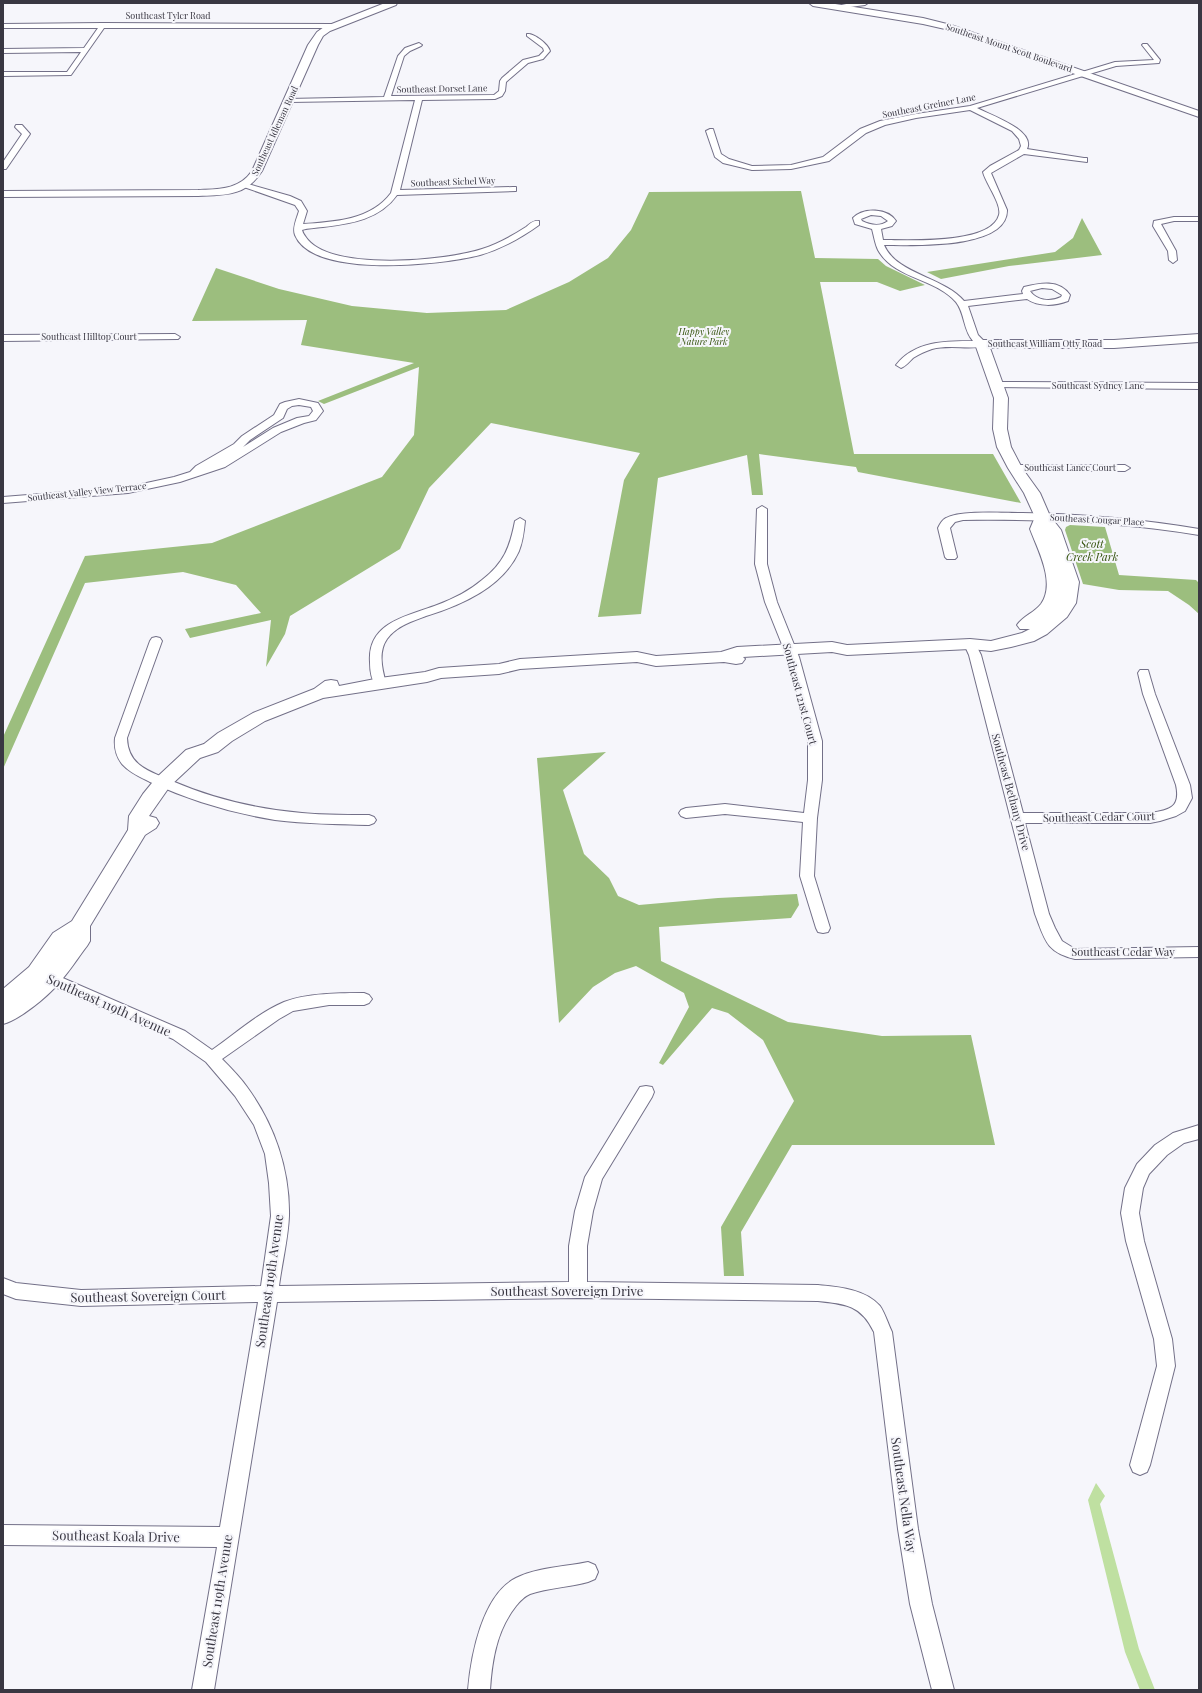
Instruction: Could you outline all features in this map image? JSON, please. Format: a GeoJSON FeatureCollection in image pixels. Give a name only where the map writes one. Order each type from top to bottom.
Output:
{"type":"FeatureCollection","features":[{"type":"Feature","properties":{"kind":"main road","name":"Southeast Idleman Road"},"geometry":{"type":"LineString","coordinates":[[3,194],[198,193],[223,192],[245,186],[252,180],[257,171],[315,42],[322,32],[333,26],[393,3]]}},
{"type":"Feature","properties":{"kind":"main road","name":"Southeast Mount Scott Boulevard"},"geometry":{"type":"LineString","coordinates":[[813,3],[941,25],[1199,114]]}},
{"type":"Feature","properties":{"kind":"main road","name":"Southeast William Otty Road"},"geometry":{"type":"LineString","coordinates":[[3,1016],[16,1008],[43,976],[79,940],[79,926],[138,830],[153,820],[170,785],[206,758],[211,748],[225,737],[259,717],[320,693],[336,692],[379,679],[427,677],[439,673],[499,669],[522,673],[641,666],[656,661],[724,657],[741,660],[791,653],[837,655],[847,650],[970,644],[991,646],[1028,637],[1051,622],[1061,613],[1068,603],[1071,582],[1053,530],[1043,517],[1032,493],[1008,456],[1002,438],[1001,398],[982,344],[1114,344],[1199,338]]}},
{"type":"Feature","properties":{"kind":"main road","name":"Southeast William Otty Road"},"geometry":{"type":"LineString","coordinates":[[3,1000],[25,984],[43,976]]}},
{"type":"Feature","properties":{"kind":"street"},"geometry":{"type":"LineString","coordinates":[[835,7],[866,3]]}},
{"type":"Feature","properties":{"kind":"street"},"geometry":{"type":"LineString","coordinates":[[3,74],[69,74],[104,25]]}},
{"type":"Feature","properties":{"kind":"street","name":"Southeast Tyler Road"},"geometry":{"type":"LineString","coordinates":[[3,26],[333,26]]}},
{"type":"Feature","properties":{"kind":"street","name":"Southeast Dorset Lane"},"geometry":{"type":"LineString","coordinates":[[290,100],[487,98],[500,95],[503,81],[513,74],[518,66],[530,60],[541,58],[547,51],[546,47],[529,35]]}},
{"type":"Feature","properties":{"kind":"street"},"geometry":{"type":"LineString","coordinates":[[387,98],[398,63],[404,52],[409,48],[419,45]]}},
{"type":"Feature","properties":{"kind":"street","name":"Southeast Greiner Lane"},"geometry":{"type":"LineString","coordinates":[[710,131],[718,155],[726,161],[752,168],[778,168],[808,164],[826,159],[863,131],[883,124],[911,117],[971,108],[1115,64],[1157,62],[1145,45]]}},
{"type":"Feature","properties":{"kind":"street"},"geometry":{"type":"LineString","coordinates":[[3,51],[86,50]]}},
{"type":"Feature","properties":{"kind":"street"},"geometry":{"type":"LineString","coordinates":[[299,227],[337,223],[366,216],[386,205],[395,194],[419,99]]}},
{"type":"Feature","properties":{"kind":"street"},"geometry":{"type":"LineString","coordinates":[[880,242],[936,242],[959,240],[974,237],[990,230],[1001,221],[1003,212],[987,172],[993,166],[1014,158],[1022,151],[1024,144],[1023,138],[1015,129],[971,108]]}},
{"type":"Feature","properties":{"kind":"street"},"geometry":{"type":"LineString","coordinates":[[3,166],[26,134],[19,127]]}},
{"type":"Feature","properties":{"kind":"street"},"geometry":{"type":"LineString","coordinates":[[1022,151],[1084,160]]}},
{"type":"Feature","properties":{"kind":"street"},"geometry":{"type":"LineString","coordinates":[[245,186],[287,198],[298,203],[303,211],[299,227],[299,236],[303,241],[314,249],[326,254],[352,260],[398,264],[428,262],[477,253],[504,244],[524,233],[536,223]]}},
{"type":"Feature","properties":{"kind":"street","name":"Southeast Sichel Way"},"geometry":{"type":"LineString","coordinates":[[395,194],[513,189]]}},
{"type":"Feature","properties":{"kind":"street"},"geometry":{"type":"LineString","coordinates":[[1173,260],[1172,251],[1157,226],[1157,223],[1174,219],[1199,219]]}},
{"type":"Feature","properties":{"kind":"street"},"geometry":{"type":"LineString","coordinates":[[876,227],[883,251],[896,264],[952,293],[962,304],[974,336],[982,344]]}},
{"type":"Feature","properties":{"kind":"street"},"geometry":{"type":"LineString","coordinates":[[962,304],[1028,296]]}},
{"type":"Feature","properties":{"kind":"street","name":"Southeast Hilltop Court"},"geometry":{"type":"LineString","coordinates":[[3,338],[175,337]]}},
{"type":"Feature","properties":{"kind":"street"},"geometry":{"type":"LineString","coordinates":[[901,365],[916,351],[923,348],[946,344],[982,344]]}},
{"type":"Feature","properties":{"kind":"street","name":"Southeast Sydney Lane"},"geometry":{"type":"LineString","coordinates":[[997,386],[1199,386]]}},
{"type":"Feature","properties":{"kind":"street","name":"Southeast Valley View Terrace"},"geometry":{"type":"LineString","coordinates":[[3,500],[128,490],[164,483],[208,470],[220,465],[277,430],[301,420],[312,418],[318,410],[315,405],[307,402],[295,402],[286,405],[280,411],[279,416],[246,438],[238,446],[200,468],[194,474]]}},
{"type":"Feature","properties":{"kind":"street","name":"Southeast Lance Court"},"geometry":{"type":"LineString","coordinates":[[1015,468],[1124,468]]}},
{"type":"Feature","properties":{"kind":"street","name":"Southeast 121st Court"},"geometry":{"type":"LineString","coordinates":[[762,509],[760,564],[771,602],[791,653],[815,741],[816,780],[810,818],[807,876],[824,928]]}},
{"type":"Feature","properties":{"kind":"street","name":"Southeast Cougar Place"},"geometry":{"type":"LineString","coordinates":[[951,557],[944,528],[947,522],[954,518],[1043,517],[1120,520],[1199,532]]}},
{"type":"Feature","properties":{"kind":"street"},"geometry":{"type":"LineString","coordinates":[[379,679],[376,657],[377,648],[380,640],[386,632],[406,620],[456,601],[473,592],[489,580],[502,568],[511,554],[516,543],[520,521]]}},
{"type":"Feature","properties":{"kind":"street"},"geometry":{"type":"LineString","coordinates":[[156,641],[120,738],[120,748],[127,762],[142,772],[196,797],[235,808],[294,818],[369,820]]}},
{"type":"Feature","properties":{"kind":"street","name":"Southeast Bethany Drive"},"geometry":{"type":"LineString","coordinates":[[970,644],[975,655],[1042,914],[1053,940]]}},
{"type":"Feature","properties":{"kind":"street","name":"Southeast Cedar Court"},"geometry":{"type":"LineString","coordinates":[[1018,818],[1150,818],[1165,816],[1175,812],[1185,798],[1183,785],[1149,694],[1144,673]]}},
{"type":"Feature","properties":{"kind":"street"},"geometry":{"type":"LineString","coordinates":[[686,813],[725,809],[810,818]]}},
{"type":"Feature","properties":{"kind":"street","name":"Southeast Cedar Way"},"geometry":{"type":"LineString","coordinates":[[1053,940],[1064,952],[1075,954],[1199,952]]}},
{"type":"Feature","properties":{"kind":"street","name":"Southeast 119th Avenue"},"geometry":{"type":"LineString","coordinates":[[43,976],[173,1032],[212,1058],[241,1091],[261,1123],[273,1154],[278,1183],[280,1216],[269,1294],[203,1690]]}},
{"type":"Feature","properties":{"kind":"street"},"geometry":{"type":"LineString","coordinates":[[212,1058],[273,1015],[290,1006],[329,999],[364,999]]}},
{"type":"Feature","properties":{"kind":"street"},"geometry":{"type":"LineString","coordinates":[[578,1290],[578,1246],[584,1211],[594,1177],[646,1092]]}},
{"type":"Feature","properties":{"kind":"street"},"geometry":{"type":"LineString","coordinates":[[1140,1464],[1166,1366],[1163,1339],[1134,1241],[1130,1213],[1134,1188],[1143,1169],[1161,1150],[1179,1138],[1199,1132]]}},
{"type":"Feature","properties":{"kind":"street","name":"Southeast Sovereign Court"},"geometry":{"type":"LineString","coordinates":[[3,1286],[16,1291],[81,1298],[269,1294]]}},
{"type":"Feature","properties":{"kind":"street","name":"Southeast Sovereign Drive"},"geometry":{"type":"LineString","coordinates":[[269,1294],[578,1290],[818,1293],[845,1296],[863,1303]]}},
{"type":"Feature","properties":{"kind":"street","name":"Southeast Nella Way"},"geometry":{"type":"LineString","coordinates":[[863,1303],[873,1312],[882,1332],[908,1529],[921,1604],[943,1690]]}},
{"type":"Feature","properties":{"kind":"street","name":"Southeast Koala Drive"},"geometry":{"type":"LineString","coordinates":[[3,1535],[228,1537]]}},
{"type":"Feature","properties":{"kind":"street"},"geometry":{"type":"LineString","coordinates":[[479,1690],[485,1642],[502,1606],[523,1586],[588,1572]]}},
{"type":"Feature","properties":{"kind":"green space","name":"Happy Valley Nature Park"},"geometry":{"type":"Polygon","coordinates":[[[801,191],[815,258],[878,259],[886,266],[925,285],[900,291],[877,282],[820,282],[854,454],[993,454],[1021,503],[858,472],[856,467],[759,454],[763,495],[752,495],[747,455],[658,478],[641,614],[598,617],[624,480],[640,453],[491,423],[429,488],[400,549],[290,616],[285,634],[266,667],[271,620],[190,638],[185,629],[261,613],[236,585],[183,572],[85,583],[3,769],[3,737],[85,556],[212,543],[382,477],[414,435],[419,367],[324,404],[318,401],[414,363],[301,345],[307,320],[192,321],[216,268],[279,289],[352,306],[427,313],[506,310],[569,282],[608,258],[631,230],[649,192],[801,191]]]}},
{"type":"Feature","properties":{"kind":"green space"},"geometry":{"type":"Polygon","coordinates":[[[1082,218],[1102,255],[1009,266],[941,279],[927,272],[1055,252],[1073,238],[1082,218]]]}},
{"type":"Feature","properties":{"kind":"green space","name":"Scott Creek Park"},"geometry":{"type":"Polygon","coordinates":[[[1070,525],[1105,527],[1119,575],[1196,580],[1199,583],[1199,614],[1189,605],[1168,591],[1119,590],[1083,584],[1065,530],[1066,527],[1070,525]]]}},
{"type":"Feature","properties":{"kind":"green space"},"geometry":{"type":"Polygon","coordinates":[[[606,752],[563,790],[584,854],[609,878],[618,896],[639,905],[718,898],[797,894],[799,905],[791,918],[659,927],[661,961],[788,1022],[882,1036],[971,1035],[995,1145],[792,1145],[741,1232],[744,1276],[724,1276],[721,1227],[794,1101],[763,1040],[728,1013],[712,1008],[663,1065],[659,1063],[689,1007],[684,993],[636,966],[615,973],[593,987],[559,1023],[537,758],[606,752]]]}},
{"type":"Feature","properties":{"kind":"green space"},"geometry":{"type":"Polygon","coordinates":[[[1096,1483],[1105,1496],[1100,1504],[1139,1649],[1155,1690],[1140,1690],[1125,1652],[1088,1500],[1096,1483]]]}}]}
